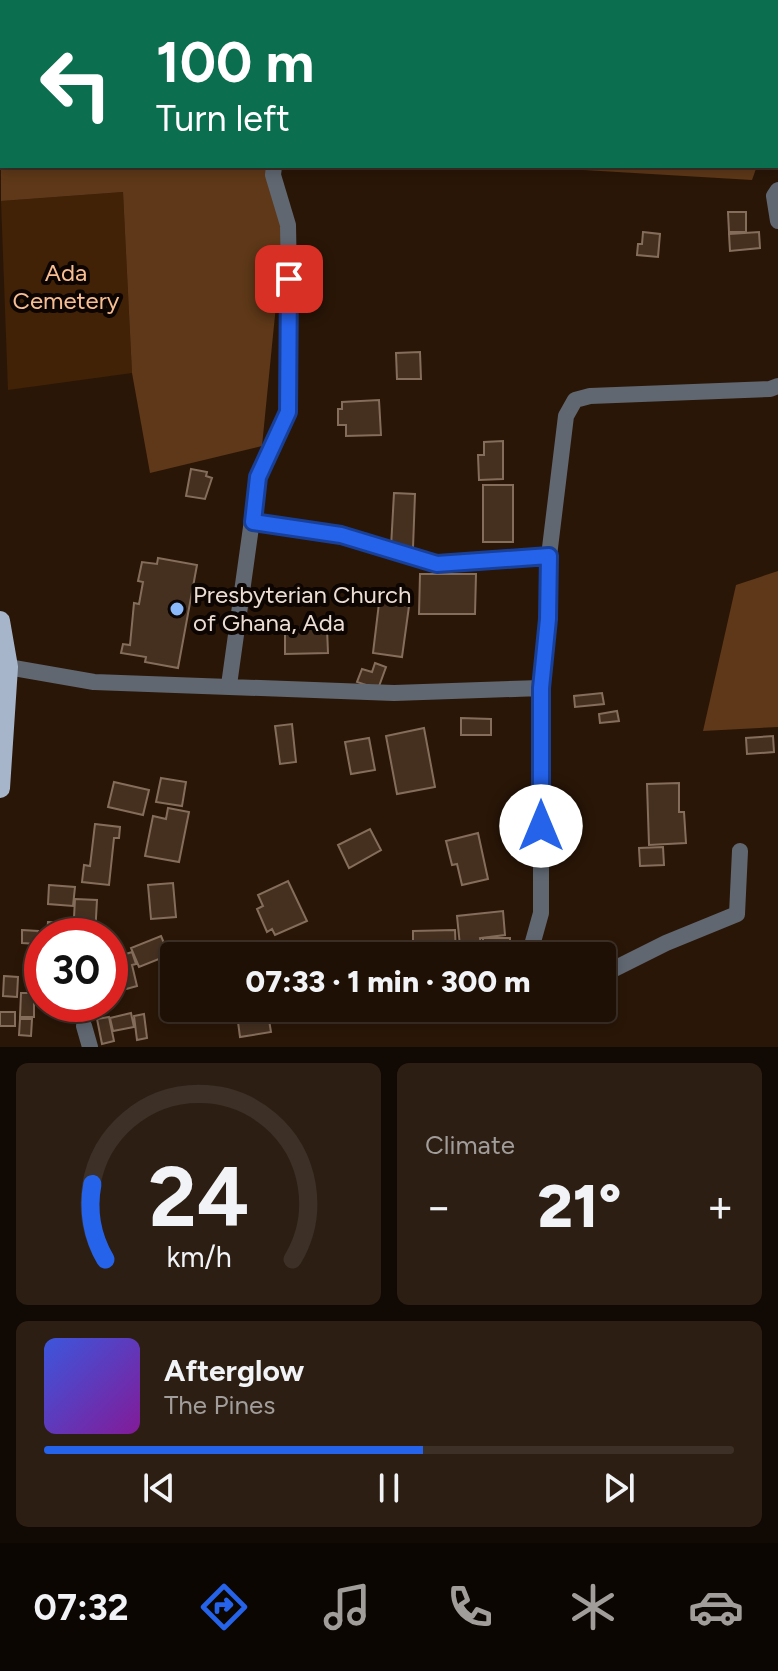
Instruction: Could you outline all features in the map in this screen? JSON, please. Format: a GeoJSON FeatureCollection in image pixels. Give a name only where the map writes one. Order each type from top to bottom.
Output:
{"type":"FeatureCollection","features":[{"type":"Feature","properties":{"kind":"main road"},"geometry":{"type":"LineString","coordinates":[[0,621],[8,667],[0,788]]}},
{"type":"Feature","properties":{"kind":"street"},"geometry":{"type":"LineString","coordinates":[[229,685],[258,477],[288,412],[288,225],[273,175],[274,168]]}},
{"type":"Feature","properties":{"kind":"street"},"geometry":{"type":"LineString","coordinates":[[778,190],[774,196],[778,221]]}},
{"type":"Feature","properties":{"kind":"street"},"geometry":{"type":"LineString","coordinates":[[533,942],[541,913],[541,688],[548,619],[549,556],[566,416],[575,400],[590,396],[770,389],[778,386]]}},
{"type":"Feature","properties":{"kind":"street"},"geometry":{"type":"LineString","coordinates":[[253,522],[341,535],[437,564],[549,556]]}},
{"type":"Feature","properties":{"kind":"street"},"geometry":{"type":"LineString","coordinates":[[8,667],[94,682],[394,693],[541,688]]}},
{"type":"Feature","properties":{"kind":"street"},"geometry":{"type":"LineString","coordinates":[[616,968],[666,943],[737,914],[740,851]]}},
{"type":"Feature","properties":{"kind":"street"},"geometry":{"type":"LineString","coordinates":[[84,1026],[90,1047]]}},
{"type":"Feature","properties":{"kind":"green space","name":"Ada Cemetery"},"geometry":{"type":"Polygon","coordinates":[[[123,192],[132,373],[8,390],[1,201],[123,192]]]}},
{"type":"Feature","properties":{"kind":"shaded area"},"geometry":{"type":"Polygon","coordinates":[[[1,168],[278,168],[283,235],[262,446],[150,473],[132,373],[123,192],[1,201],[1,168]]]}},
{"type":"Feature","properties":{"kind":"shaded area"},"geometry":{"type":"Polygon","coordinates":[[[550,168],[756,168],[752,180],[550,168]]]}},
{"type":"Feature","properties":{"kind":"shaded area"},"geometry":{"type":"Polygon","coordinates":[[[778,571],[778,727],[703,731],[736,585],[778,571]]]}},
{"type":"Feature","properties":{"kind":"building"},"geometry":{"type":"Polygon","coordinates":[[[728,212],[746,212],[746,232],[729,232],[728,212]]]}},
{"type":"Feature","properties":{"kind":"building"},"geometry":{"type":"Polygon","coordinates":[[[643,232],[660,234],[658,257],[637,255],[643,232]]]}},
{"type":"Feature","properties":{"kind":"building"},"geometry":{"type":"Polygon","coordinates":[[[759,232],[760,248],[730,251],[729,234],[759,232]]]}},
{"type":"Feature","properties":{"kind":"building"},"geometry":{"type":"Polygon","coordinates":[[[420,352],[421,379],[397,379],[396,353],[420,352]]]}},
{"type":"Feature","properties":{"kind":"building"},"geometry":{"type":"Polygon","coordinates":[[[379,400],[381,435],[346,436],[346,425],[338,425],[338,409],[342,409],[342,402],[379,400]]]}},
{"type":"Feature","properties":{"kind":"building"},"geometry":{"type":"Polygon","coordinates":[[[503,441],[503,479],[479,480],[478,455],[484,455],[484,442],[503,441]]]}},
{"type":"Feature","properties":{"kind":"building"},"geometry":{"type":"Polygon","coordinates":[[[191,469],[207,472],[206,476],[212,478],[205,499],[186,496],[191,469]]]}},
{"type":"Feature","properties":{"kind":"building"},"geometry":{"type":"Polygon","coordinates":[[[483,485],[513,485],[513,542],[483,542],[483,485]]]}},
{"type":"Feature","properties":{"kind":"building"},"geometry":{"type":"Polygon","coordinates":[[[394,493],[415,494],[413,548],[391,547],[394,493]]]}},
{"type":"Feature","properties":{"kind":"building"},"geometry":{"type":"Polygon","coordinates":[[[158,558],[197,565],[178,668],[145,662],[146,657],[121,653],[123,644],[130,645],[134,603],[139,604],[143,582],[138,581],[142,562],[157,564],[158,558]]]}},
{"type":"Feature","properties":{"kind":"building"},"geometry":{"type":"Polygon","coordinates":[[[420,574],[476,574],[475,614],[419,614],[420,574]]]}},
{"type":"Feature","properties":{"kind":"building"},"geometry":{"type":"Polygon","coordinates":[[[380,595],[410,599],[402,657],[373,653],[380,595]]]}},
{"type":"Feature","properties":{"kind":"building"},"geometry":{"type":"Polygon","coordinates":[[[327,628],[328,653],[285,654],[285,629],[327,628]]]}},
{"type":"Feature","properties":{"kind":"building"},"geometry":{"type":"Polygon","coordinates":[[[375,663],[386,667],[378,689],[357,682],[362,669],[372,672],[375,663]]]}},
{"type":"Feature","properties":{"kind":"building"},"geometry":{"type":"Polygon","coordinates":[[[602,693],[604,704],[575,707],[574,696],[602,693]]]}},
{"type":"Feature","properties":{"kind":"building"},"geometry":{"type":"Polygon","coordinates":[[[617,711],[619,721],[600,723],[599,714],[617,711]]]}},
{"type":"Feature","properties":{"kind":"building"},"geometry":{"type":"Polygon","coordinates":[[[461,718],[491,719],[491,735],[461,735],[461,718]]]}},
{"type":"Feature","properties":{"kind":"building"},"geometry":{"type":"Polygon","coordinates":[[[292,724],[296,762],[280,764],[275,726],[292,724]]]}},
{"type":"Feature","properties":{"kind":"building"},"geometry":{"type":"Polygon","coordinates":[[[424,728],[435,787],[397,794],[386,736],[424,728]]]}},
{"type":"Feature","properties":{"kind":"building"},"geometry":{"type":"Polygon","coordinates":[[[773,736],[774,752],[747,754],[746,738],[773,736]]]}},
{"type":"Feature","properties":{"kind":"building"},"geometry":{"type":"Polygon","coordinates":[[[369,738],[375,770],[351,774],[345,742],[369,738]]]}},
{"type":"Feature","properties":{"kind":"building"},"geometry":{"type":"Polygon","coordinates":[[[161,778],[186,782],[182,806],[156,802],[161,778]]]}},
{"type":"Feature","properties":{"kind":"building"},"geometry":{"type":"Polygon","coordinates":[[[114,782],[149,790],[143,815],[108,807],[114,782]]]}},
{"type":"Feature","properties":{"kind":"building"},"geometry":{"type":"Polygon","coordinates":[[[679,783],[679,812],[684,812],[686,843],[649,845],[647,784],[679,783]]]}},
{"type":"Feature","properties":{"kind":"building"},"geometry":{"type":"Polygon","coordinates":[[[168,808],[189,812],[179,862],[145,856],[153,816],[166,819],[168,808]]]}},
{"type":"Feature","properties":{"kind":"building"},"geometry":{"type":"Polygon","coordinates":[[[95,824],[120,827],[119,838],[114,838],[109,885],[82,882],[84,865],[90,866],[95,824]]]}},
{"type":"Feature","properties":{"kind":"building"},"geometry":{"type":"Polygon","coordinates":[[[370,829],[381,850],[349,868],[338,845],[370,829]]]}},
{"type":"Feature","properties":{"kind":"building"},"geometry":{"type":"Polygon","coordinates":[[[478,833],[488,879],[462,885],[457,864],[452,865],[446,841],[478,833]]]}},
{"type":"Feature","properties":{"kind":"building"},"geometry":{"type":"Polygon","coordinates":[[[663,847],[664,865],[640,866],[639,848],[663,847]]]}},
{"type":"Feature","properties":{"kind":"building"},"geometry":{"type":"Polygon","coordinates":[[[288,881],[307,921],[275,935],[272,929],[267,932],[257,909],[263,906],[258,895],[288,881]]]}},
{"type":"Feature","properties":{"kind":"building"},"geometry":{"type":"Polygon","coordinates":[[[173,883],[176,917],[151,919],[148,885],[173,883]]]}},
{"type":"Feature","properties":{"kind":"building"},"geometry":{"type":"Polygon","coordinates":[[[49,885],[75,887],[73,906],[48,904],[49,885]]]}},
{"type":"Feature","properties":{"kind":"building"},"geometry":{"type":"Polygon","coordinates":[[[75,899],[97,900],[96,918],[74,918],[75,899]]]}},
{"type":"Feature","properties":{"kind":"building"},"geometry":{"type":"Polygon","coordinates":[[[503,911],[505,935],[480,938],[481,942],[460,942],[457,916],[503,911]]]}},
{"type":"Feature","properties":{"kind":"building"},"geometry":{"type":"Polygon","coordinates":[[[455,930],[455,942],[413,942],[413,931],[455,930]]]}},
{"type":"Feature","properties":{"kind":"building"},"geometry":{"type":"Polygon","coordinates":[[[161,936],[164,942],[160,942],[160,959],[139,967],[131,948],[161,936]]]}},
{"type":"Feature","properties":{"kind":"building"},"geometry":{"type":"Polygon","coordinates":[[[483,938],[510,938],[510,942],[483,942],[483,938]]]}},
{"type":"Feature","properties":{"kind":"building"},"geometry":{"type":"Polygon","coordinates":[[[132,952],[136,964],[132,965],[137,986],[128,988],[128,953],[132,952]]]}},
{"type":"Feature","properties":{"kind":"building"},"geometry":{"type":"Polygon","coordinates":[[[4,976],[18,977],[17,997],[3,996],[4,976]]]}},
{"type":"Feature","properties":{"kind":"building"},"geometry":{"type":"Polygon","coordinates":[[[21,993],[24,993],[24,1017],[20,1017],[21,993]]]}},
{"type":"Feature","properties":{"kind":"building"},"geometry":{"type":"Polygon","coordinates":[[[0,1012],[15,1012],[15,1026],[0,1026],[0,1012]]]}},
{"type":"Feature","properties":{"kind":"building"},"geometry":{"type":"Polygon","coordinates":[[[131,1013],[134,1027],[113,1031],[111,1022],[128,1022],[128,1014],[131,1013]]]}},
{"type":"Feature","properties":{"kind":"building"},"geometry":{"type":"Polygon","coordinates":[[[144,1014],[147,1038],[137,1040],[134,1016],[144,1014]]]}},
{"type":"Feature","properties":{"kind":"building"},"geometry":{"type":"Polygon","coordinates":[[[20,1019],[32,1022],[31,1036],[19,1035],[20,1019]]]}},
{"type":"Feature","properties":{"kind":"building"},"geometry":{"type":"Polygon","coordinates":[[[98,1022],[110,1022],[114,1041],[102,1044],[98,1022]]]}},
{"type":"Feature","properties":{"kind":"building"},"geometry":{"type":"Polygon","coordinates":[[[238,1022],[269,1022],[271,1032],[240,1037],[238,1022]]]}},
{"type":"Feature","properties":{"kind":"place","name":"Presbyterian Church of Ghana, Ada"},"geometry":{"type":"Point","coordinates":[177,609]}},
{"type":"Feature","properties":{"kind":"route"},"geometry":{"type":"LineString","coordinates":[[289,279],[288,412],[258,477],[253,522],[341,535],[437,564],[549,556],[548,619],[541,688],[541,826]]}}]}
